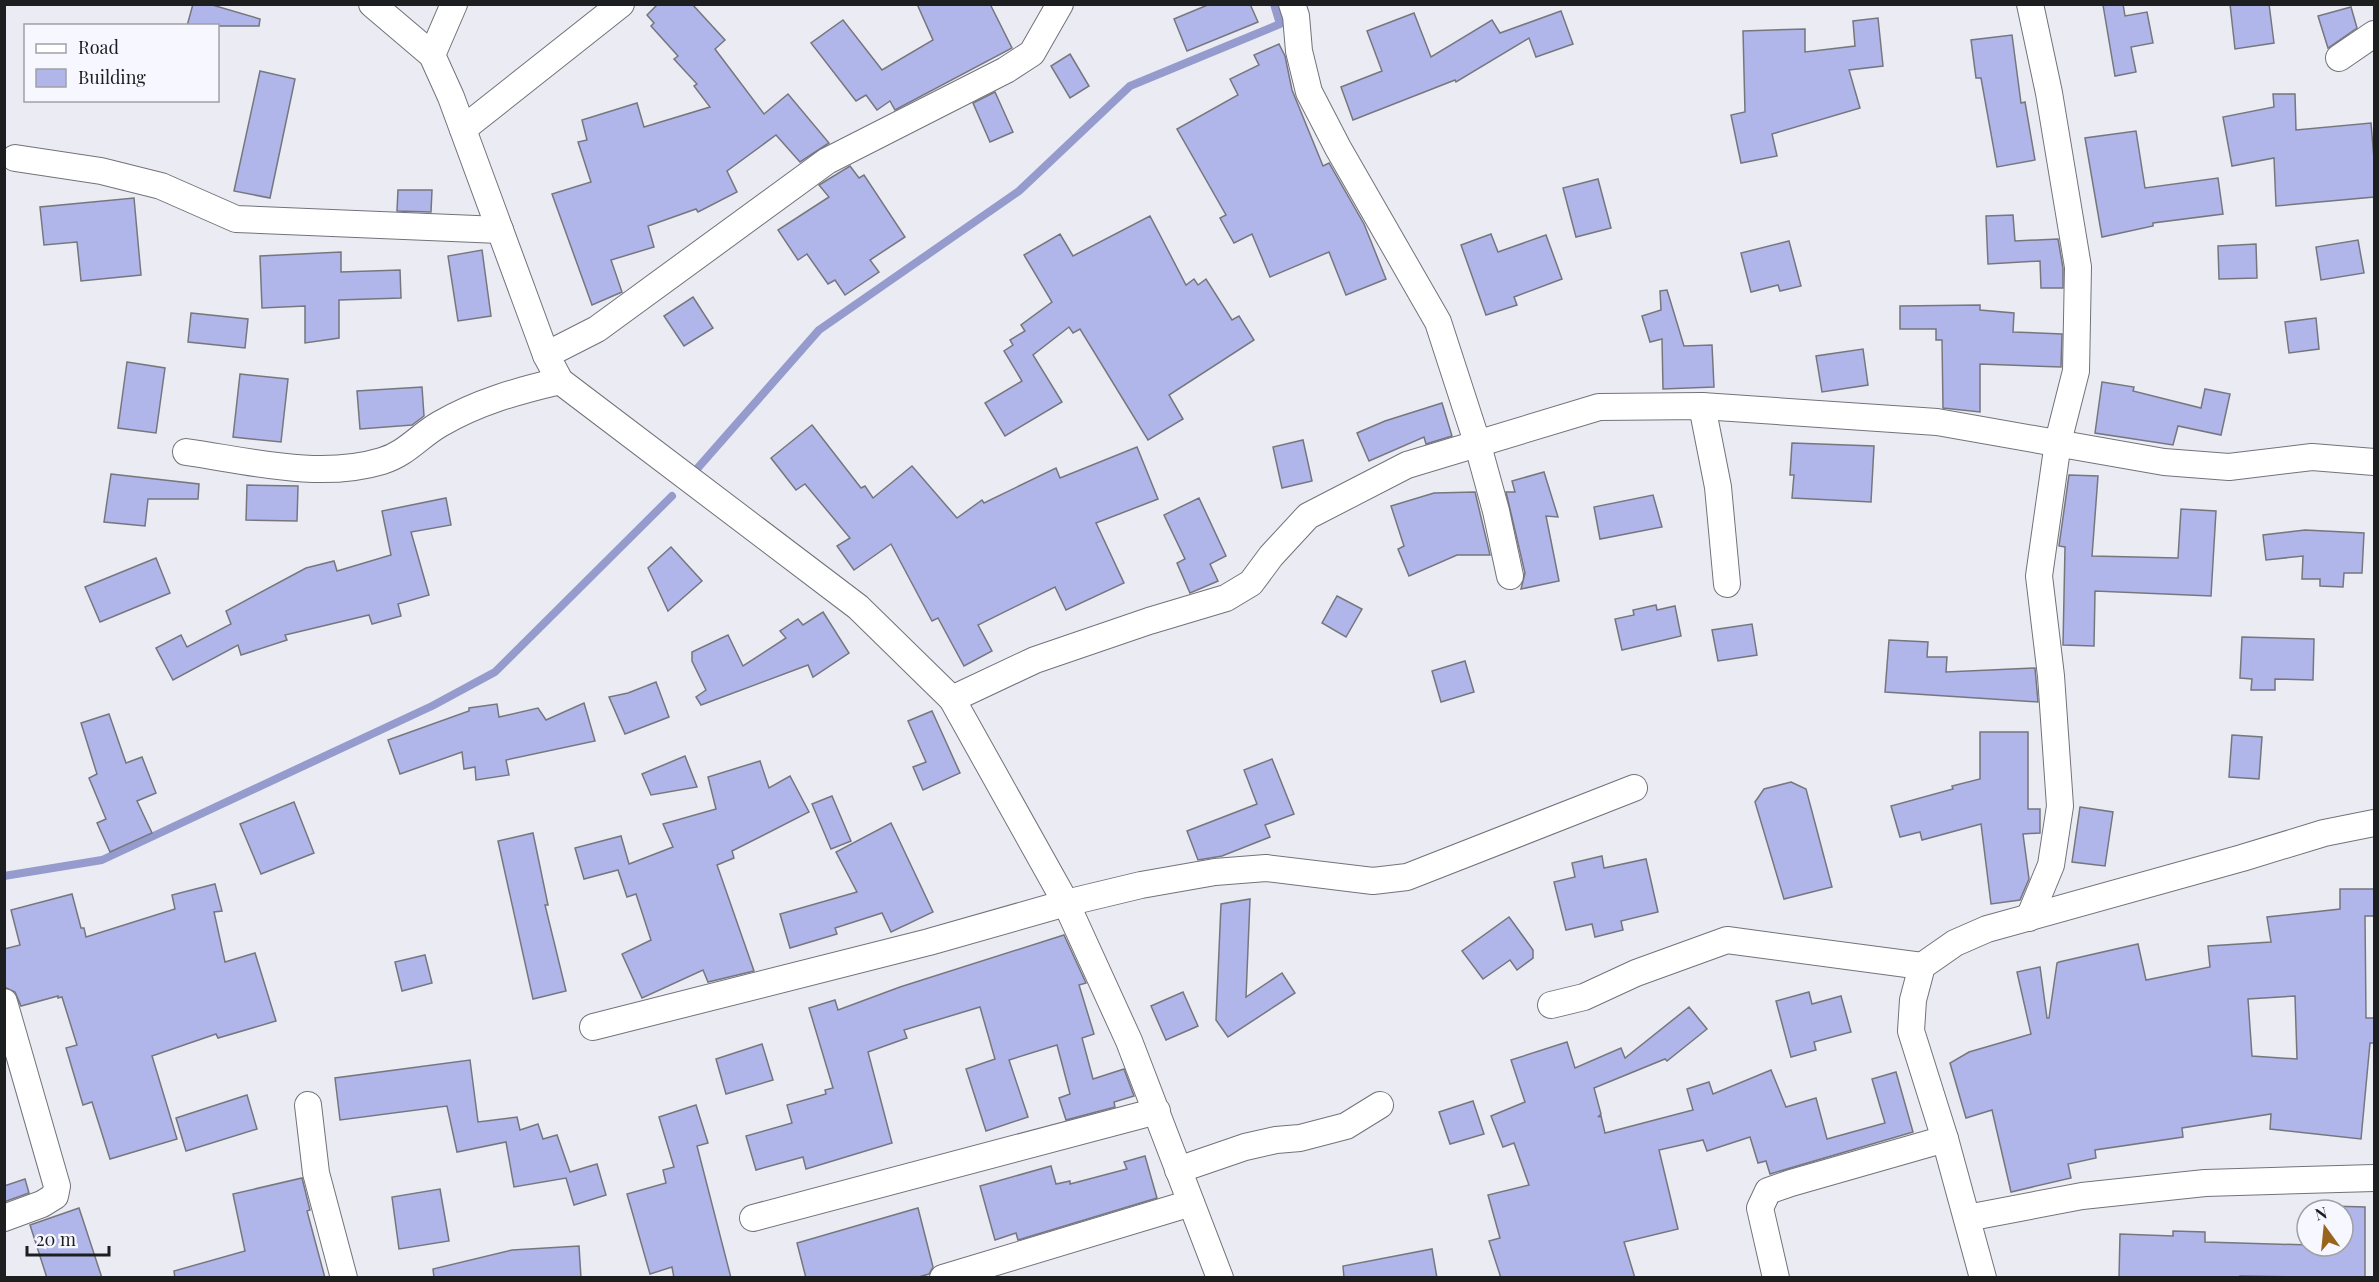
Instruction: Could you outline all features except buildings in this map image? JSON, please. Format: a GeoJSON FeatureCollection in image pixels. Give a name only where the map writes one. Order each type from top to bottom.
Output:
{"type":"FeatureCollection","features":[{"type":"Feature","properties":{"kind":"street"},"geometry":{"type":"LineString","coordinates":[[372,4],[432,55],[451,97],[546,355],[560,381],[858,607],[952,699],[1066,903],[1129,1041],[1220,1278]]}},
{"type":"Feature","properties":{"kind":"street"},"geometry":{"type":"LineString","coordinates":[[432,55],[453,4]]}},
{"type":"Feature","properties":{"kind":"street"},"geometry":{"type":"LineString","coordinates":[[463,129],[621,4]]}},
{"type":"Feature","properties":{"kind":"street"},"geometry":{"type":"LineString","coordinates":[[546,355],[597,329],[827,161],[954,98],[1032,53],[1060,4]]}},
{"type":"Feature","properties":{"kind":"street"},"geometry":{"type":"LineString","coordinates":[[1292,4],[1296,16],[1299,51],[1309,92],[1338,148],[1438,322],[1477,442],[1496,511],[1510,576]]}},
{"type":"Feature","properties":{"kind":"street"},"geometry":{"type":"LineString","coordinates":[[2029,918],[2051,865],[2060,806],[2051,676],[2039,576],[2058,442],[2076,371],[2078,267],[2049,93],[2030,4]]}},
{"type":"Feature","properties":{"kind":"street"},"geometry":{"type":"LineString","coordinates":[[2339,58],[2374,34]]}},
{"type":"Feature","properties":{"kind":"street"},"geometry":{"type":"LineString","coordinates":[[15,158],[101,171],[161,186],[236,219],[500,230]]}},
{"type":"Feature","properties":{"kind":"street"},"geometry":{"type":"LineString","coordinates":[[186,452],[297,467],[348,468],[382,461],[401,454],[436,426],[471,407],[504,395],[560,381]]}},
{"type":"Feature","properties":{"kind":"street"},"geometry":{"type":"LineString","coordinates":[[1702,406],[1718,487],[1727,584]]}},
{"type":"Feature","properties":{"kind":"street"},"geometry":{"type":"LineString","coordinates":[[952,699],[1035,660],[1149,621],[1226,598],[1251,583],[1271,556],[1308,516],[1407,465],[1599,407],[1702,406],[1937,422],[2164,462],[2229,467],[2312,457],[2374,462]]}},
{"type":"Feature","properties":{"kind":"street"},"geometry":{"type":"LineString","coordinates":[[593,1027],[929,942],[1066,903],[1141,885],[1215,872],[1266,868],[1373,881],[1407,877],[1634,788]]}},
{"type":"Feature","properties":{"kind":"street"},"geometry":{"type":"LineString","coordinates":[[1983,1278],[1911,1031],[1913,1000],[1922,966],[1955,943],[1988,929],[2324,833],[2374,823]]}},
{"type":"Feature","properties":{"kind":"street"},"geometry":{"type":"LineString","coordinates":[[1551,1005],[1584,997],[1636,973],[1727,940],[1922,966]]}},
{"type":"Feature","properties":{"kind":"street"},"geometry":{"type":"LineString","coordinates":[[4,1002],[57,1186],[55,1196],[42,1204],[4,1218]]}},
{"type":"Feature","properties":{"kind":"street"},"geometry":{"type":"LineString","coordinates":[[308,1105],[316,1173],[344,1278]]}},
{"type":"Feature","properties":{"kind":"street"},"geometry":{"type":"LineString","coordinates":[[1179,1170],[1245,1147],[1276,1140],[1300,1138],[1347,1126],[1380,1105]]}},
{"type":"Feature","properties":{"kind":"street"},"geometry":{"type":"LineString","coordinates":[[753,1218],[1157,1111]]}},
{"type":"Feature","properties":{"kind":"street"},"geometry":{"type":"LineString","coordinates":[[1776,1278],[1760,1208],[1768,1191],[1944,1139]]}},
{"type":"Feature","properties":{"kind":"street"},"geometry":{"type":"LineString","coordinates":[[1967,1218],[2082,1196],[2205,1183],[2374,1178]]}},
{"type":"Feature","properties":{"kind":"street"},"geometry":{"type":"LineString","coordinates":[[943,1278],[1191,1203]]}},
{"type":"Feature","properties":{"kind":"waterway"},"geometry":{"type":"LineString","coordinates":[[696,470],[819,330],[1019,191],[1130,86],[1280,24],[1274,4]]}},
{"type":"Feature","properties":{"kind":"waterway"},"geometry":{"type":"LineString","coordinates":[[4,876],[102,860],[432,706],[495,672],[672,496]]}}]}
